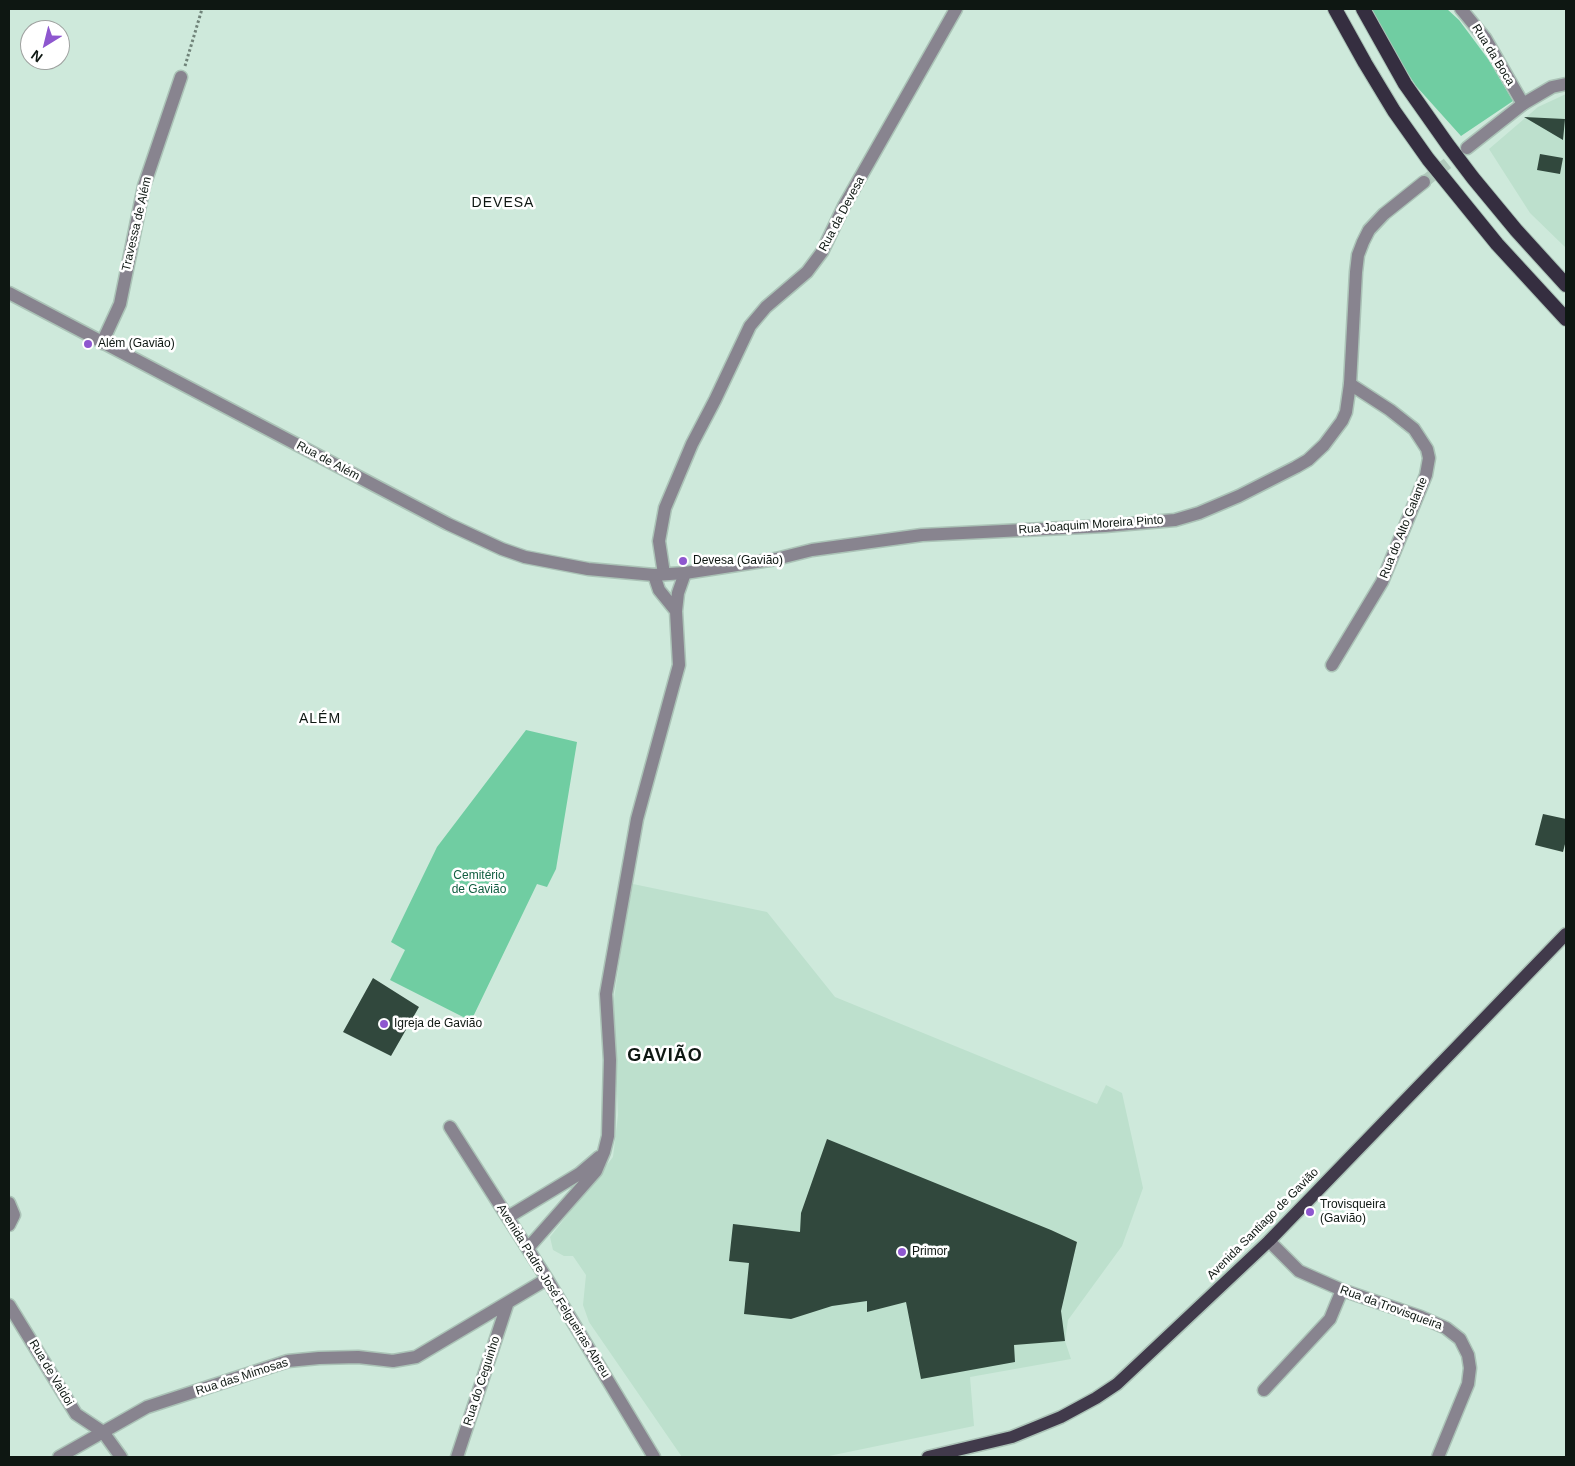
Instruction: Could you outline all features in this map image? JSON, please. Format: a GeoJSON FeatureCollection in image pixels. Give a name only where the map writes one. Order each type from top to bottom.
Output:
{"type":"FeatureCollection","features":[{"type":"Feature","properties":{"kind":"highway"},"geometry":{"type":"LineString","coordinates":[[1335,9],[1394,111],[1428,159],[1497,244],[1566,320]]}},
{"type":"Feature","properties":{"kind":"highway"},"geometry":{"type":"LineString","coordinates":[[1362,9],[1405,84],[1448,145],[1510,222],[1566,285]]}},
{"type":"Feature","properties":{"kind":"main road","name":"Avenida Santiago de Gavião"},"geometry":{"type":"LineString","coordinates":[[928,1457],[1012,1437],[1061,1418],[1117,1384],[1269,1241],[1566,934]]}},
{"type":"Feature","properties":{"kind":"street","name":"Rua da Devesa"},"geometry":{"type":"LineString","coordinates":[[676,612],[659,590],[659,541],[665,508],[692,444],[750,326],[760,313],[807,272],[822,252],[844,206],[956,9]]}},
{"type":"Feature","properties":{"kind":"street","name":"Rua da Boca"},"geometry":{"type":"LineString","coordinates":[[1461,9],[1485,38],[1523,104]]}},
{"type":"Feature","properties":{"kind":"street","name":"Travessa de Além"},"geometry":{"type":"LineString","coordinates":[[102,343],[120,304],[144,186],[181,77]]}},
{"type":"Feature","properties":{"kind":"street"},"geometry":{"type":"LineString","coordinates":[[1467,148],[1523,104],[1552,87],[1566,84]]}},
{"type":"Feature","properties":{"kind":"street","name":"Rua Joaquim Moreira Pinto"},"geometry":{"type":"LineString","coordinates":[[659,574],[685,573],[776,559],[812,550],[922,536],[1159,522],[1199,513],[1239,496],[1302,463],[1324,445],[1342,421],[1346,412],[1350,384],[1358,255],[1370,230],[1384,214],[1424,182]]}},
{"type":"Feature","properties":{"kind":"street","name":"Rua de Além"},"geometry":{"type":"LineString","coordinates":[[9,293],[448,524],[502,549],[525,557],[588,569],[659,574]]}},
{"type":"Feature","properties":{"kind":"street","name":"Rua do Alto Galante"},"geometry":{"type":"LineString","coordinates":[[1332,665],[1382,582],[1426,475],[1429,458],[1424,444],[1414,429],[1390,410],[1350,384]]}},
{"type":"Feature","properties":{"kind":"street"},"geometry":{"type":"LineString","coordinates":[[528,1248],[596,1171],[608,1136],[610,1060],[606,994],[637,819],[679,665],[676,612],[678,593],[685,573]]}},
{"type":"Feature","properties":{"kind":"street","name":"Avenida Padre José Felgueiras Abreu"},"geometry":{"type":"LineString","coordinates":[[450,1127],[528,1248],[654,1457]]}},
{"type":"Feature","properties":{"kind":"street"},"geometry":{"type":"LineString","coordinates":[[508,1217],[579,1174],[604,1152]]}},
{"type":"Feature","properties":{"kind":"street"},"geometry":{"type":"LineString","coordinates":[[9,1203],[14,1215],[9,1225]]}},
{"type":"Feature","properties":{"kind":"street","name":"Rua da Trovisqueira"},"geometry":{"type":"LineString","coordinates":[[1269,1241],[1299,1271],[1342,1290],[1421,1317],[1446,1328],[1460,1339],[1468,1355],[1470,1368],[1468,1384],[1438,1457]]}},
{"type":"Feature","properties":{"kind":"street","name":"Rua das Mimosas"},"geometry":{"type":"LineString","coordinates":[[59,1457],[148,1407],[288,1361],[358,1357],[393,1361],[416,1357],[547,1280]]}},
{"type":"Feature","properties":{"kind":"street"},"geometry":{"type":"LineString","coordinates":[[1264,1390],[1330,1319],[1342,1290]]}},
{"type":"Feature","properties":{"kind":"street","name":"Rua de Valdoi"},"geometry":{"type":"LineString","coordinates":[[9,1304],[76,1414],[103,1432]]}},
{"type":"Feature","properties":{"kind":"street","name":"Rua do Ceguinho"},"geometry":{"type":"LineString","coordinates":[[457,1457],[507,1305]]}},
{"type":"Feature","properties":{"kind":"street"},"geometry":{"type":"LineString","coordinates":[[103,1432],[121,1457]]}},
{"type":"Feature","properties":{"kind":"path"},"geometry":{"type":"LineString","coordinates":[[181,77],[202,9]]}},
{"type":"Feature","properties":{"kind":"shaded area"},"geometry":{"type":"Polygon","coordinates":[[[1566,94],[1566,248],[1530,213],[1489,149],[1538,107],[1566,94]]]}},
{"type":"Feature","properties":{"kind":"shaded area","name":"Primor"},"geometry":{"type":"Polygon","coordinates":[[[633,884],[767,912],[835,997],[1097,1104],[1106,1085],[1122,1093],[1143,1188],[1122,1246],[1068,1320],[1065,1341],[1071,1359],[970,1377],[974,1426],[824,1457],[682,1457],[589,1322],[583,1305],[586,1275],[573,1256],[564,1256],[553,1250],[550,1237],[613,1157],[618,1115],[613,1006],[633,884]]]}},
{"type":"Feature","properties":{"kind":"green space"},"geometry":{"type":"Polygon","coordinates":[[[1372,9],[1447,9],[1459,20],[1488,59],[1513,101],[1461,136],[1416,86],[1394,52],[1372,9]]]}},
{"type":"Feature","properties":{"kind":"green space","name":"Cemitério de Gavião"},"geometry":{"type":"Polygon","coordinates":[[[526,730],[577,742],[556,869],[547,887],[537,884],[471,1021],[390,980],[405,950],[391,942],[437,847],[526,730]]]}},
{"type":"Feature","properties":{"kind":"building"},"geometry":{"type":"Polygon","coordinates":[[[1524,117],[1565,119],[1563,140],[1524,117]]]}},
{"type":"Feature","properties":{"kind":"building"},"geometry":{"type":"Polygon","coordinates":[[[1540,154],[1563,158],[1560,174],[1537,170],[1540,154]]]}},
{"type":"Feature","properties":{"kind":"building"},"geometry":{"type":"Polygon","coordinates":[[[1543,814],[1566,819],[1566,840],[1563,852],[1535,845],[1543,814]]]}},
{"type":"Feature","properties":{"kind":"building"},"geometry":{"type":"Polygon","coordinates":[[[373,978],[419,1007],[391,1056],[343,1032],[373,978]]]}},
{"type":"Feature","properties":{"kind":"building","name":"Primor"},"geometry":{"type":"Polygon","coordinates":[[[827,1139],[1077,1242],[1061,1311],[1065,1341],[1014,1345],[1015,1362],[921,1379],[906,1302],[867,1312],[867,1301],[832,1306],[791,1319],[744,1314],[749,1263],[729,1261],[733,1224],[800,1232],[801,1213],[827,1139]]]}},
{"type":"Feature","properties":{"kind":"tunnel"},"geometry":{"type":"LineString","coordinates":[[1424,182],[1463,151]]}},
{"type":"Feature","properties":{"kind":"place","name":"Além (Gavião)"},"geometry":{"type":"Point","coordinates":[88,344]}},
{"type":"Feature","properties":{"kind":"place","name":"Devesa (Gavião)"},"geometry":{"type":"Point","coordinates":[683,561]}},
{"type":"Feature","properties":{"kind":"place","name":"Igreja de Gavião"},"geometry":{"type":"Point","coordinates":[384,1024]}},
{"type":"Feature","properties":{"kind":"place","name":"Trovisqueira (Gavião)"},"geometry":{"type":"Point","coordinates":[1310,1212]}},
{"type":"Feature","properties":{"kind":"place","name":"Primor"},"geometry":{"type":"Point","coordinates":[902,1252]}},
{"type":"Feature","properties":{"kind":"district","name":"DEVESA"},"geometry":{"type":"Point","coordinates":[503,203]}},
{"type":"Feature","properties":{"kind":"district","name":"ALÉM"},"geometry":{"type":"Point","coordinates":[320,719]}},
{"type":"Feature","properties":{"kind":"district","name":"GAVIÃO"},"geometry":{"type":"Point","coordinates":[665,1056]}}]}
